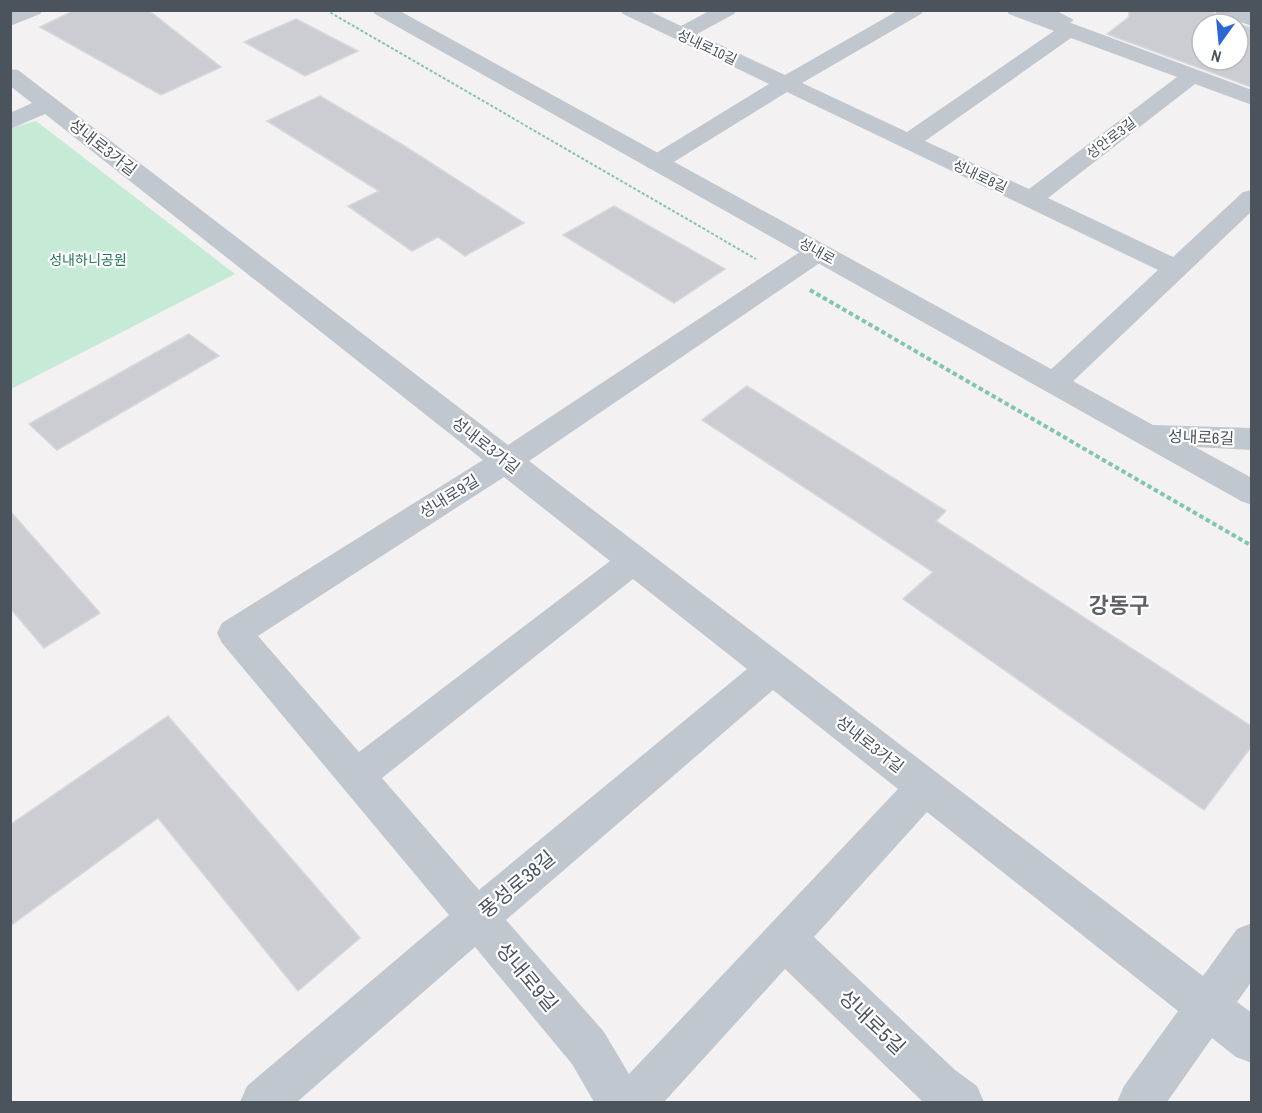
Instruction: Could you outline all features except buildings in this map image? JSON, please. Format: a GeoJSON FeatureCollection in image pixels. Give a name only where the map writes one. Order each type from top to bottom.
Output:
{"type":"FeatureCollection","features":[{"type":"Feature","properties":{"kind":"street"},"geometry":{"type":"LineString","coordinates":[[10,20],[33,10]]}},
{"type":"Feature","properties":{"kind":"street","name":"성내로"},"geometry":{"type":"LineString","coordinates":[[382,10],[1055,382],[1251,493]]}},
{"type":"Feature","properties":{"kind":"street","name":"성내로10길"},"geometry":{"type":"LineString","coordinates":[[630,10],[785,84]]}},
{"type":"Feature","properties":{"kind":"street"},"geometry":{"type":"LineString","coordinates":[[681,34],[727,10]]}},
{"type":"Feature","properties":{"kind":"street"},"geometry":{"type":"LineString","coordinates":[[656,163],[785,84],[914,10]]}},
{"type":"Feature","properties":{"kind":"street"},"geometry":{"type":"LineString","coordinates":[[1016,10],[1068,22],[1192,76],[1251,98]]}},
{"type":"Feature","properties":{"kind":"street"},"geometry":{"type":"LineString","coordinates":[[1224,10],[1251,20]]}},
{"type":"Feature","properties":{"kind":"street"},"geometry":{"type":"LineString","coordinates":[[908,142],[1068,22]]}},
{"type":"Feature","properties":{"kind":"street","name":"성내로3가길"},"geometry":{"type":"LineString","coordinates":[[10,75],[1251,1041]]}},
{"type":"Feature","properties":{"kind":"street","name":"성안로3길"},"geometry":{"type":"LineString","coordinates":[[1030,200],[1192,76]]}},
{"type":"Feature","properties":{"kind":"street","name":"성내로8길"},"geometry":{"type":"LineString","coordinates":[[785,84],[1175,268]]}},
{"type":"Feature","properties":{"kind":"street"},"geometry":{"type":"LineString","coordinates":[[10,122],[48,104]]}},
{"type":"Feature","properties":{"kind":"street"},"geometry":{"type":"LineString","coordinates":[[1055,382],[1251,197]]}},
{"type":"Feature","properties":{"kind":"street","name":"성내로9길"},"geometry":{"type":"LineString","coordinates":[[619,1102],[588,1048],[234,633],[506,461],[818,252]]}},
{"type":"Feature","properties":{"kind":"street","name":"성내로6길"},"geometry":{"type":"LineString","coordinates":[[1150,435],[1251,439]]}},
{"type":"Feature","properties":{"kind":"street"},"geometry":{"type":"LineString","coordinates":[[356,776],[634,560]]}},
{"type":"Feature","properties":{"kind":"street","name":"풍성로38길"},"geometry":{"type":"LineString","coordinates":[[263,1102],[773,669]]}},
{"type":"Feature","properties":{"kind":"street"},"geometry":{"type":"LineString","coordinates":[[634,1102],[925,787]]}},
{"type":"Feature","properties":{"kind":"street","name":"성내로5길"},"geometry":{"type":"LineString","coordinates":[[785,939],[939,1086],[961,1102]]}},
{"type":"Feature","properties":{"kind":"street"},"geometry":{"type":"LineString","coordinates":[[1140,1102],[1251,944]]}},
{"type":"Feature","properties":{"kind":"lane"},"geometry":{"type":"LineString","coordinates":[[1044,10],[1068,22]]}},
{"type":"Feature","properties":{"kind":"green space","name":"성내하니공원"},"geometry":{"type":"Polygon","coordinates":[[[36,121],[235,274],[11,389],[11,128],[36,121]]]}},
{"type":"Feature","properties":{"kind":"district","name":"강동구"},"geometry":{"type":"Point","coordinates":[1119,605]}}]}
